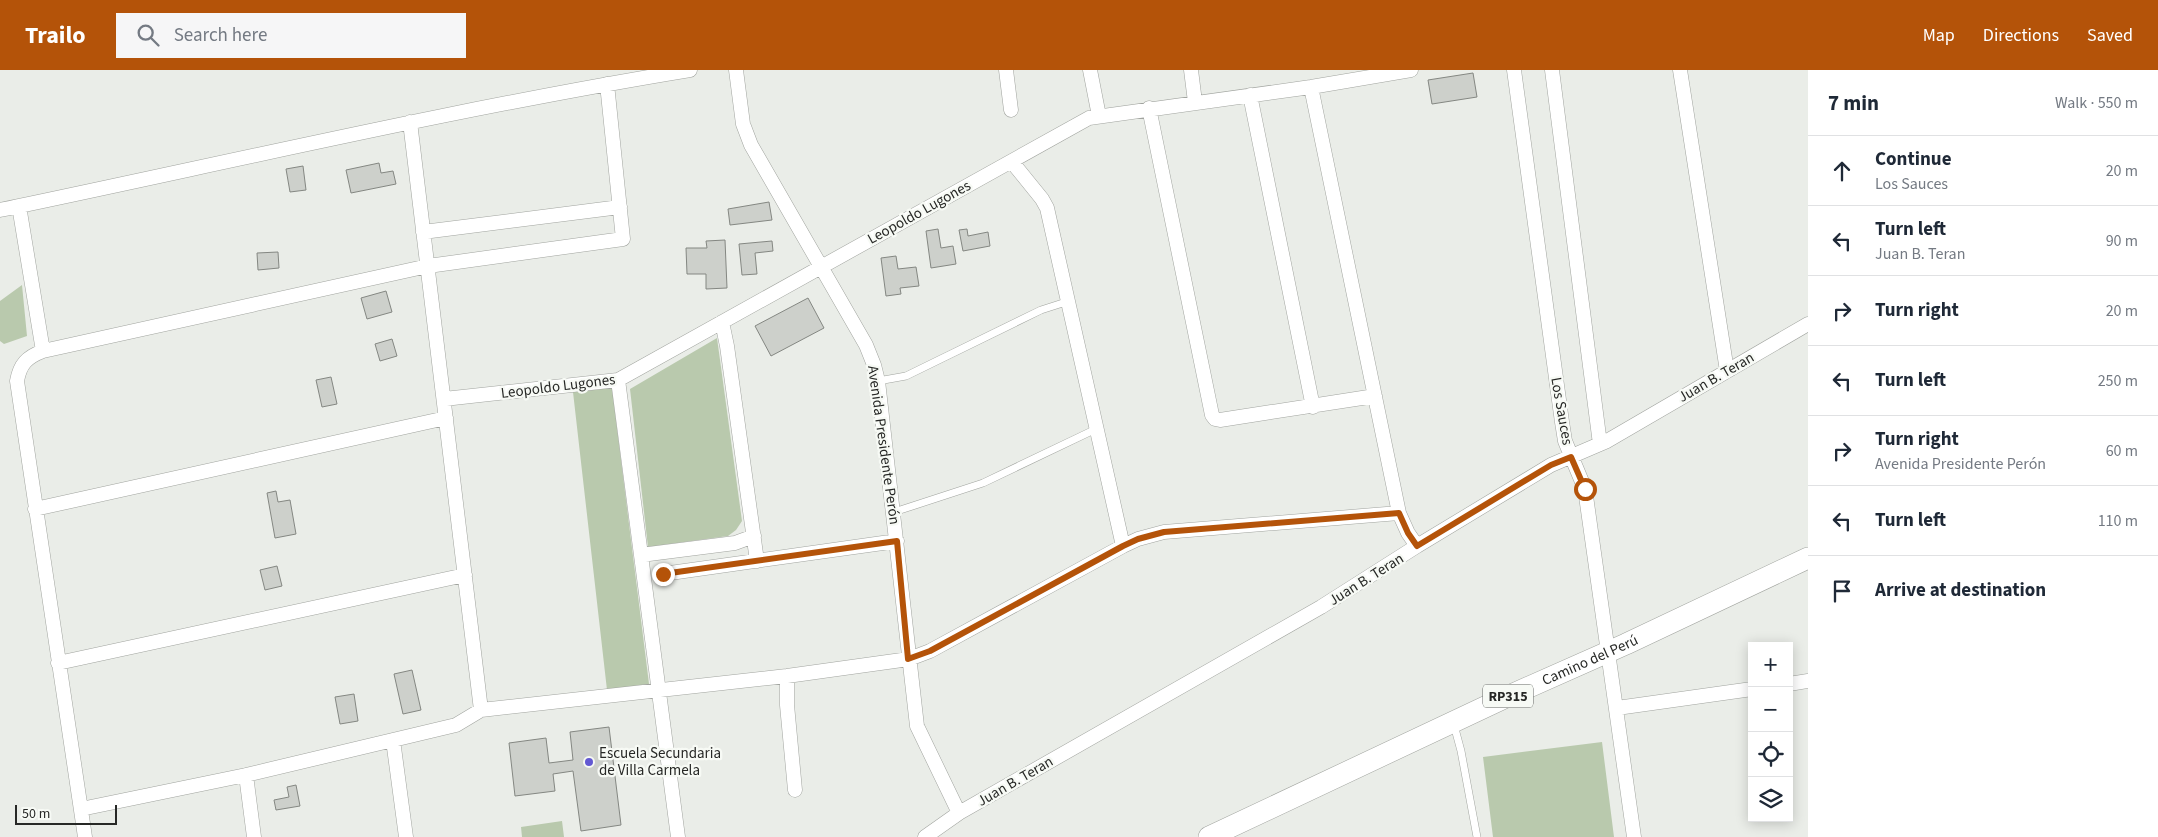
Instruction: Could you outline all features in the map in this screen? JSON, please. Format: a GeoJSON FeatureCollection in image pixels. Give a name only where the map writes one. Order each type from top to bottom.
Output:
{"type":"FeatureCollection","features":[{"type":"Feature","properties":{"kind":"main road","name":"Camino del Perú"},"geometry":{"type":"LineString","coordinates":[[1209,837],[1808,558]]}},
{"type":"Feature","properties":{"kind":"street"},"geometry":{"type":"LineString","coordinates":[[0,210],[410,122],[690,70]]}},
{"type":"Feature","properties":{"kind":"street","name":"Avenida Presidente Perón"},"geometry":{"type":"LineString","coordinates":[[736,70],[743,124],[751,145],[866,345],[874,365],[878,381],[894,512],[908,659],[917,726],[959,813]]}},
{"type":"Feature","properties":{"kind":"street"},"geometry":{"type":"LineString","coordinates":[[1006,70],[1011,110]]}},
{"type":"Feature","properties":{"kind":"street"},"geometry":{"type":"LineString","coordinates":[[1090,70],[1098,116]]}},
{"type":"Feature","properties":{"kind":"street"},"geometry":{"type":"LineString","coordinates":[[1191,70],[1195,102]]}},
{"type":"Feature","properties":{"kind":"street","name":"Leopoldo Lugones"},"geometry":{"type":"LineString","coordinates":[[444,399],[618,380],[820,266],[1012,162],[1080,122],[1098,116],[1149,108],[1311,87],[1353,75],[1412,70]]}},
{"type":"Feature","properties":{"kind":"street","name":"Los Sauces"},"geometry":{"type":"LineString","coordinates":[[1514,70],[1562,422],[1571,457],[1585,489],[1634,837]]}},
{"type":"Feature","properties":{"kind":"street"},"geometry":{"type":"LineString","coordinates":[[1552,70],[1600,444]]}},
{"type":"Feature","properties":{"kind":"street"},"geometry":{"type":"LineString","coordinates":[[1680,70],[1727,371]]}},
{"type":"Feature","properties":{"kind":"street"},"geometry":{"type":"LineString","coordinates":[[85,837],[17,381],[23,362],[29,356],[43,350],[428,266],[623,239],[607,84]]}},
{"type":"Feature","properties":{"kind":"street"},"geometry":{"type":"LineString","coordinates":[[1311,87],[1399,513],[1408,533],[1417,546]]}},
{"type":"Feature","properties":{"kind":"street"},"geometry":{"type":"LineString","coordinates":[[1250,95],[1313,407]]}},
{"type":"Feature","properties":{"kind":"street"},"geometry":{"type":"LineString","coordinates":[[1149,108],[1212,415],[1215,419],[1220,420],[1313,407],[1375,396]]}},
{"type":"Feature","properties":{"kind":"street"},"geometry":{"type":"LineString","coordinates":[[410,122],[482,710]]}},
{"type":"Feature","properties":{"kind":"street"},"geometry":{"type":"LineString","coordinates":[[1012,162],[1047,208],[1123,546]]}},
{"type":"Feature","properties":{"kind":"street"},"geometry":{"type":"LineString","coordinates":[[18,206],[43,350]]}},
{"type":"Feature","properties":{"kind":"street"},"geometry":{"type":"LineString","coordinates":[[423,232],[620,207]]}},
{"type":"Feature","properties":{"kind":"street"},"geometry":{"type":"LineString","coordinates":[[722,322],[728,346],[757,561]]}},
{"type":"Feature","properties":{"kind":"street","name":"Juan B. Teran"},"geometry":{"type":"LineString","coordinates":[[925,837],[959,813],[1321,607],[1551,465],[1600,444],[1808,324]]}},
{"type":"Feature","properties":{"kind":"street"},"geometry":{"type":"LineString","coordinates":[[618,380],[678,837]]}},
{"type":"Feature","properties":{"kind":"street"},"geometry":{"type":"LineString","coordinates":[[35,509],[446,418]]}},
{"type":"Feature","properties":{"kind":"street"},"geometry":{"type":"LineString","coordinates":[[80,809],[246,775],[456,725],[482,710],[786,676],[908,659],[930,651],[1138,539],[1178,530],[1399,513]]}},
{"type":"Feature","properties":{"kind":"street"},"geometry":{"type":"LineString","coordinates":[[641,555],[735,543],[754,536]]}},
{"type":"Feature","properties":{"kind":"street"},"geometry":{"type":"LineString","coordinates":[[663,574],[897,541]]}},
{"type":"Feature","properties":{"kind":"street"},"geometry":{"type":"LineString","coordinates":[[58,662],[465,575]]}},
{"type":"Feature","properties":{"kind":"street"},"geometry":{"type":"LineString","coordinates":[[786,676],[795,790]]}},
{"type":"Feature","properties":{"kind":"street"},"geometry":{"type":"LineString","coordinates":[[1793,683],[1808,681]]}},
{"type":"Feature","properties":{"kind":"street"},"geometry":{"type":"LineString","coordinates":[[1617,708],[1748,690]]}},
{"type":"Feature","properties":{"kind":"street"},"geometry":{"type":"LineString","coordinates":[[393,740],[406,837]]}},
{"type":"Feature","properties":{"kind":"street"},"geometry":{"type":"LineString","coordinates":[[246,775],[254,837]]}},
{"type":"Feature","properties":{"kind":"lane"},"geometry":{"type":"LineString","coordinates":[[878,381],[906,376],[1042,310],[1069,301]]}},
{"type":"Feature","properties":{"kind":"lane"},"geometry":{"type":"LineString","coordinates":[[894,512],[983,483],[1096,429]]}},
{"type":"Feature","properties":{"kind":"lane"},"geometry":{"type":"LineString","coordinates":[[1453,723],[1461,751],[1477,837]]}},
{"type":"Feature","properties":{"kind":"green space"},"geometry":{"type":"Polygon","coordinates":[[[22,285],[27,336],[4,344],[0,341],[0,301],[22,285]]]}},
{"type":"Feature","properties":{"kind":"green space"},"geometry":{"type":"Polygon","coordinates":[[[717,338],[742,521],[736,530],[728,536],[648,547],[630,389],[717,338]]]}},
{"type":"Feature","properties":{"kind":"green space"},"geometry":{"type":"Polygon","coordinates":[[[612,388],[649,684],[607,690],[573,392],[612,388]]]}},
{"type":"Feature","properties":{"kind":"green space"},"geometry":{"type":"Polygon","coordinates":[[[1602,742],[1614,837],[1493,837],[1483,757],[1602,742]]]}},
{"type":"Feature","properties":{"kind":"green space"},"geometry":{"type":"Polygon","coordinates":[[[562,821],[564,837],[522,837],[521,827],[562,821]]]}},
{"type":"Feature","properties":{"kind":"building"},"geometry":{"type":"Polygon","coordinates":[[[1473,73],[1477,97],[1432,104],[1428,80],[1473,73]]]}},
{"type":"Feature","properties":{"kind":"building"},"geometry":{"type":"Polygon","coordinates":[[[379,163],[381,173],[393,171],[396,184],[351,193],[346,170],[379,163]]]}},
{"type":"Feature","properties":{"kind":"building"},"geometry":{"type":"Polygon","coordinates":[[[303,166],[306,190],[290,192],[286,169],[303,166]]]}},
{"type":"Feature","properties":{"kind":"building"},"geometry":{"type":"Polygon","coordinates":[[[769,202],[772,220],[730,225],[728,209],[769,202]]]}},
{"type":"Feature","properties":{"kind":"building"},"geometry":{"type":"Polygon","coordinates":[[[938,229],[941,248],[953,246],[956,264],[931,268],[926,231],[938,229]]]}},
{"type":"Feature","properties":{"kind":"building"},"geometry":{"type":"Polygon","coordinates":[[[967,229],[968,236],[988,232],[990,246],[963,251],[959,230],[967,229]]]}},
{"type":"Feature","properties":{"kind":"building"},"geometry":{"type":"Polygon","coordinates":[[[725,240],[727,288],[706,289],[706,274],[687,274],[686,248],[707,248],[706,241],[725,240]]]}},
{"type":"Feature","properties":{"kind":"building"},"geometry":{"type":"Polygon","coordinates":[[[772,241],[773,251],[755,253],[757,274],[742,275],[739,244],[772,241]]]}},
{"type":"Feature","properties":{"kind":"building"},"geometry":{"type":"Polygon","coordinates":[[[278,252],[279,268],[258,270],[257,253],[278,252]]]}},
{"type":"Feature","properties":{"kind":"building"},"geometry":{"type":"Polygon","coordinates":[[[896,256],[898,269],[916,267],[919,286],[900,288],[901,294],[886,296],[881,258],[896,256]]]}},
{"type":"Feature","properties":{"kind":"building"},"geometry":{"type":"Polygon","coordinates":[[[386,291],[392,312],[367,319],[361,298],[386,291]]]}},
{"type":"Feature","properties":{"kind":"building"},"geometry":{"type":"Polygon","coordinates":[[[808,298],[824,328],[771,356],[755,326],[808,298]]]}},
{"type":"Feature","properties":{"kind":"building"},"geometry":{"type":"Polygon","coordinates":[[[392,339],[397,356],[380,361],[375,344],[392,339]]]}},
{"type":"Feature","properties":{"kind":"building"},"geometry":{"type":"Polygon","coordinates":[[[331,377],[337,404],[322,407],[316,380],[331,377]]]}},
{"type":"Feature","properties":{"kind":"building"},"geometry":{"type":"Polygon","coordinates":[[[276,491],[278,502],[290,500],[296,534],[275,538],[267,493],[276,491]]]}},
{"type":"Feature","properties":{"kind":"building"},"geometry":{"type":"Polygon","coordinates":[[[277,566],[282,586],[265,590],[260,570],[277,566]]]}},
{"type":"Feature","properties":{"kind":"building"},"geometry":{"type":"Polygon","coordinates":[[[412,670],[421,710],[403,714],[394,674],[412,670]]]}},
{"type":"Feature","properties":{"kind":"building"},"geometry":{"type":"Polygon","coordinates":[[[354,694],[358,721],[340,724],[335,697],[354,694]]]}},
{"type":"Feature","properties":{"kind":"building"},"geometry":{"type":"Polygon","coordinates":[[[609,727],[621,825],[581,831],[573,771],[553,774],[555,791],[515,796],[509,743],[546,738],[549,763],[573,760],[570,732],[609,727]]]}},
{"type":"Feature","properties":{"kind":"building"},"geometry":{"type":"Polygon","coordinates":[[[296,785],[300,806],[276,810],[274,800],[289,797],[287,787],[296,785]]]}},
{"type":"Feature","properties":{"kind":"place","name":"Escuela Secundaria de Villa Carmela"},"geometry":{"type":"Point","coordinates":[589,762]}},
{"type":"Feature","properties":{"kind":"route"},"geometry":{"type":"LineString","coordinates":[[663,574],[897,541],[908,659],[930,651],[1123,546],[1138,539],[1164,532],[1399,513],[1408,533],[1417,546],[1551,465],[1571,457],[1585,489]]}}]}
